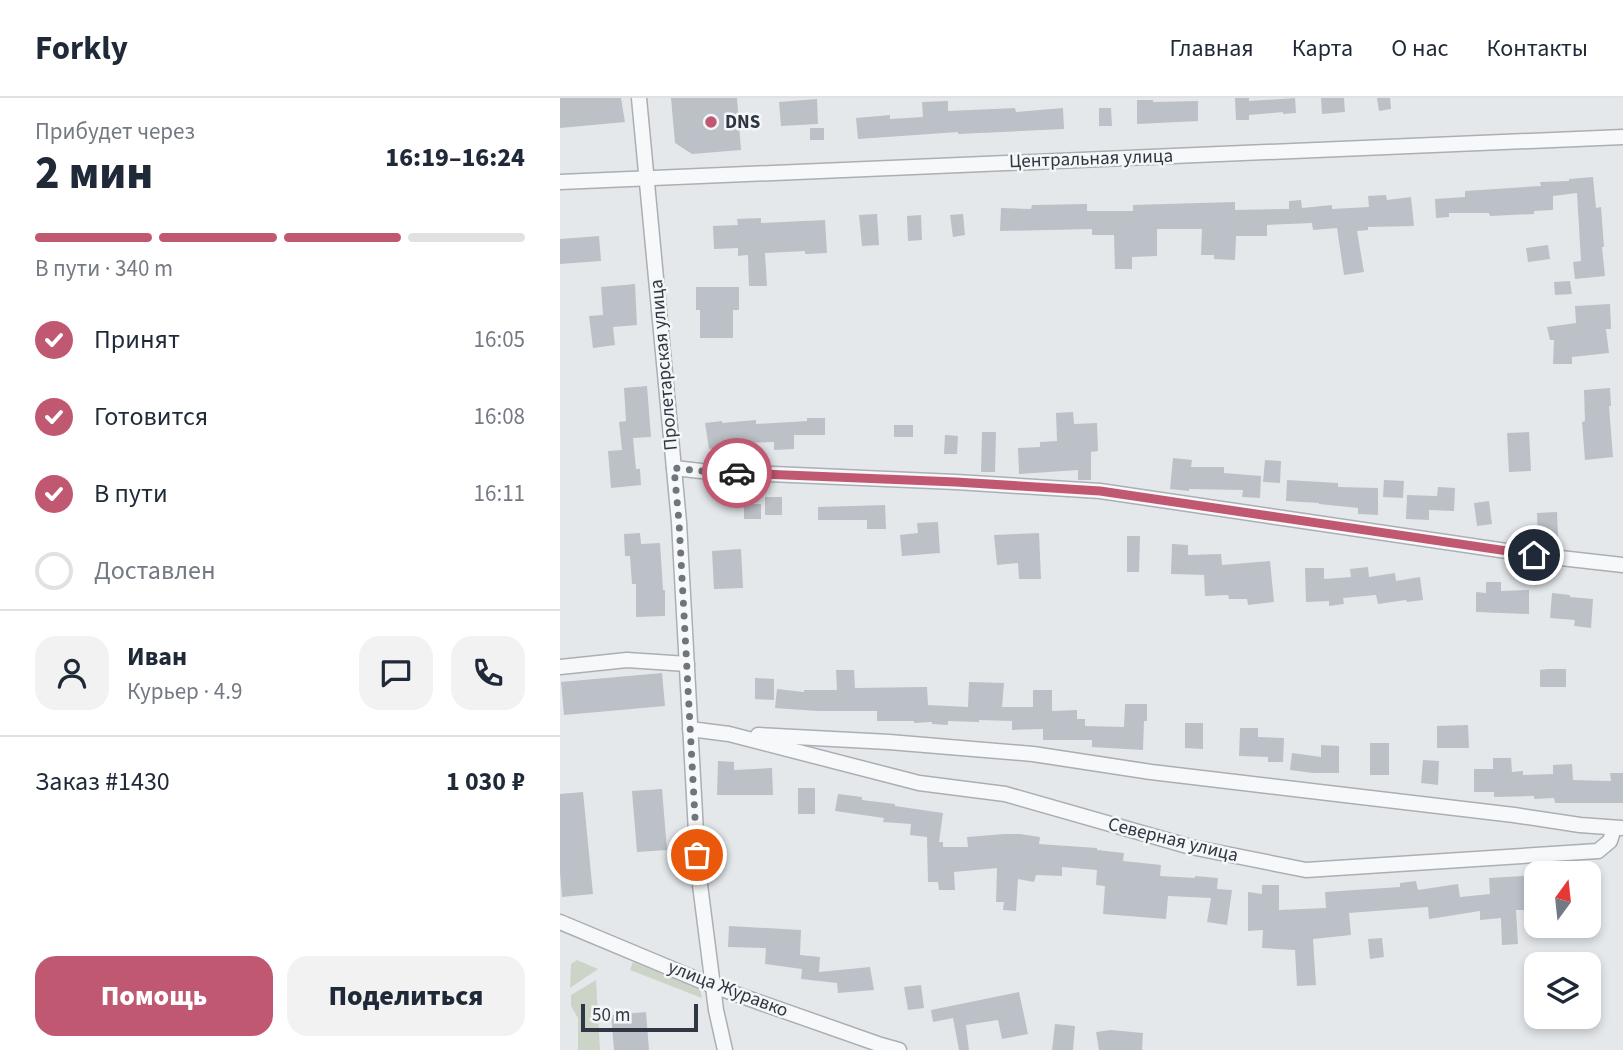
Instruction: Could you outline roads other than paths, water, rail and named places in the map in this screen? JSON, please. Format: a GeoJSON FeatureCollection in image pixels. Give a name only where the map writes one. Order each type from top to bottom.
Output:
{"type":"FeatureCollection","features":[{"type":"Feature","properties":{"kind":"street","name":"Пролетарская улица"},"geometry":{"type":"LineString","coordinates":[[639,98],[679,522],[698,869],[713,986],[725,1050]]}},
{"type":"Feature","properties":{"kind":"street","name":"Центральная улица"},"geometry":{"type":"LineString","coordinates":[[560,182],[1623,137]]}},
{"type":"Feature","properties":{"kind":"street"},"geometry":{"type":"LineString","coordinates":[[674,468],[1100,491],[1534,555],[1623,565]]}},
{"type":"Feature","properties":{"kind":"street"},"geometry":{"type":"LineString","coordinates":[[560,667],[627,660],[687,664]]}},
{"type":"Feature","properties":{"kind":"street","name":"Северная улица"},"geometry":{"type":"LineString","coordinates":[[690,729],[729,734],[889,742],[1033,754],[1164,774],[1618,828],[1610,841],[1598,851],[1306,870],[1191,847],[1005,794],[919,783],[729,734]]}},
{"type":"Feature","properties":{"kind":"street","name":"улица Журавко"},"geometry":{"type":"LineString","coordinates":[[560,922],[713,986],[899,1050]]}},
{"type":"Feature","properties":{"kind":"place","name":"DNS"},"geometry":{"type":"Point","coordinates":[711,122]}}]}
